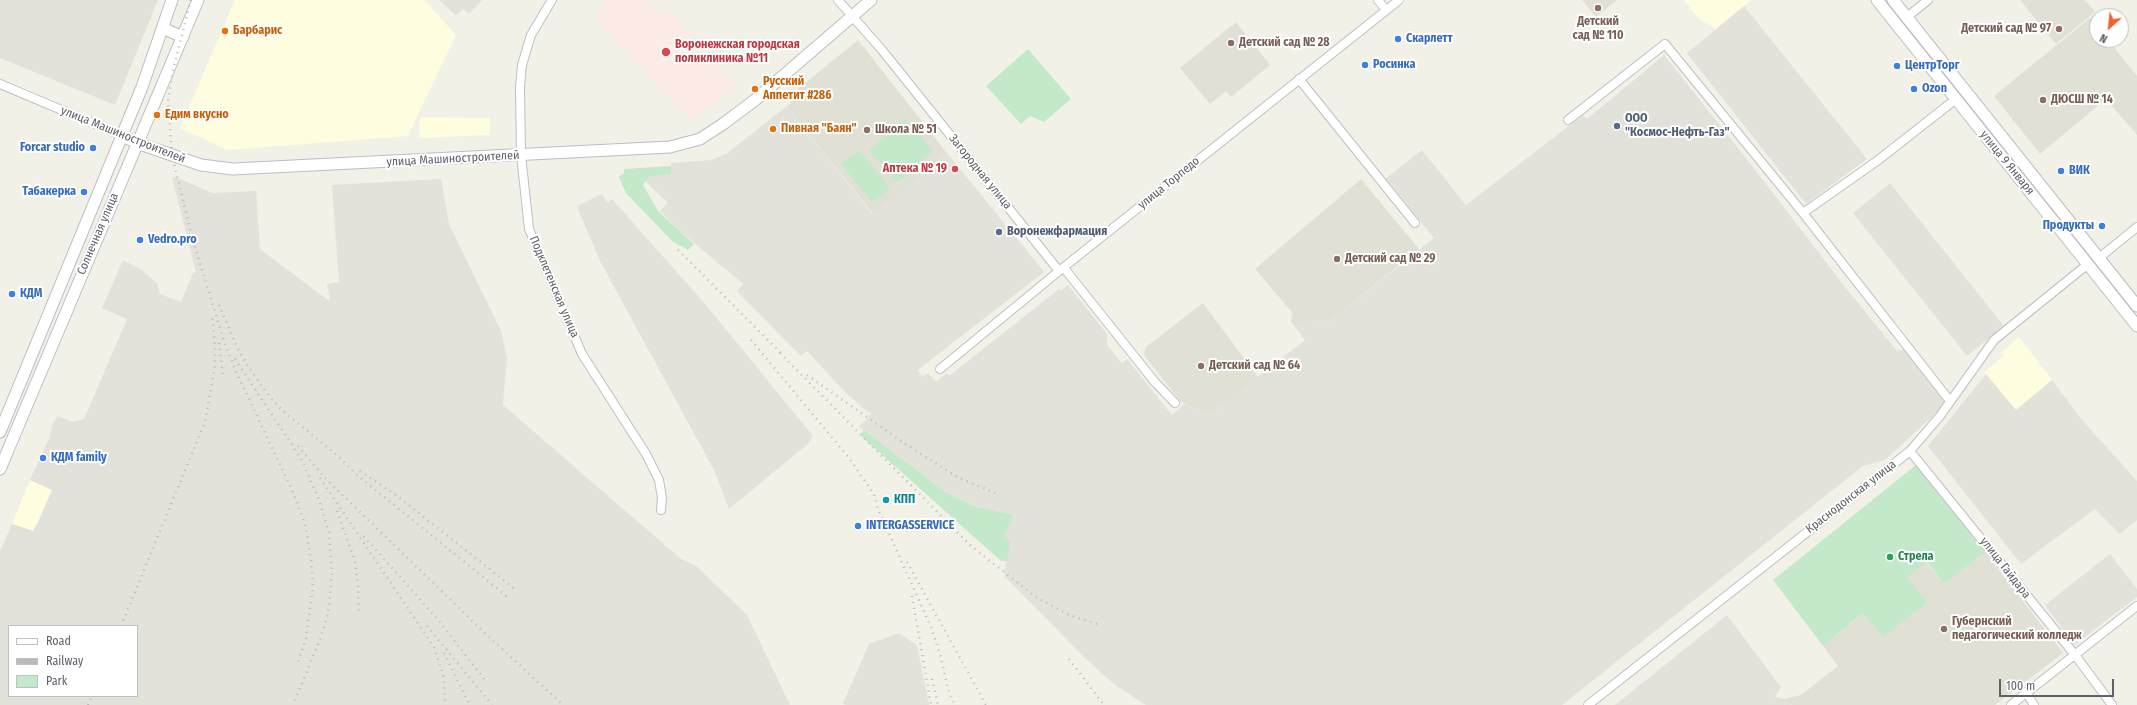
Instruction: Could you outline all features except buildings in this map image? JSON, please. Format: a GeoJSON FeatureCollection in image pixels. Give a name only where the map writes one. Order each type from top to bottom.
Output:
{"type":"FeatureCollection","features":[{"type":"Feature","properties":{"kind":"main road","name":"Солнечная улица"},"geometry":{"type":"LineString","coordinates":[[0,432],[142,87],[172,0]]}},
{"type":"Feature","properties":{"kind":"main road","name":"Солнечная улица"},"geometry":{"type":"LineString","coordinates":[[0,469],[198,0]]}},
{"type":"Feature","properties":{"kind":"main road","name":"улица Машиностроителей"},"geometry":{"type":"LineString","coordinates":[[121,135],[137,143],[200,165],[233,169],[670,147],[700,139],[755,100],[871,0]]}},
{"type":"Feature","properties":{"kind":"main road","name":"улица 9 Января"},"geometry":{"type":"LineString","coordinates":[[1877,0],[2137,326]]}},
{"type":"Feature","properties":{"kind":"main road","name":"улица 9 Января"},"geometry":{"type":"LineString","coordinates":[[1893,0],[2137,306]]}},
{"type":"Feature","properties":{"kind":"main road"},"geometry":{"type":"LineString","coordinates":[[162,28],[183,38]]}},
{"type":"Feature","properties":{"kind":"street","name":"Подклетенская улица"},"geometry":{"type":"LineString","coordinates":[[552,0],[532,35],[522,65],[520,87],[521,155],[529,229],[582,354],[646,454],[656,473],[662,498],[661,510]]}},
{"type":"Feature","properties":{"kind":"street","name":"Загородная улица"},"geometry":{"type":"LineString","coordinates":[[838,0],[882,50],[1061,270],[1154,381],[1175,403]]}},
{"type":"Feature","properties":{"kind":"street"},"geometry":{"type":"LineString","coordinates":[[1378,0],[1386,10]]}},
{"type":"Feature","properties":{"kind":"street","name":"улица Торпедо"},"geometry":{"type":"LineString","coordinates":[[940,369],[1061,270],[1399,0]]}},
{"type":"Feature","properties":{"kind":"street"},"geometry":{"type":"LineString","coordinates":[[1906,17],[1928,0]]}},
{"type":"Feature","properties":{"kind":"street"},"geometry":{"type":"LineString","coordinates":[[1568,120],[1664,44],[1803,213],[1950,401]]}},
{"type":"Feature","properties":{"kind":"street"},"geometry":{"type":"LineString","coordinates":[[1299,79],[1415,223]]}},
{"type":"Feature","properties":{"kind":"street","name":"улица Машиностроителей"},"geometry":{"type":"LineString","coordinates":[[0,84],[121,135]]}},
{"type":"Feature","properties":{"kind":"street"},"geometry":{"type":"LineString","coordinates":[[1803,213],[1877,161],[1956,99]]}},
{"type":"Feature","properties":{"kind":"street"},"geometry":{"type":"LineString","coordinates":[[2099,258],[2137,227]]}},
{"type":"Feature","properties":{"kind":"street","name":"Краснодонская улица"},"geometry":{"type":"LineString","coordinates":[[1588,705],[1910,451],[1950,401],[1994,340],[2088,264]]}},
{"type":"Feature","properties":{"kind":"street","name":"улица Гайдара"},"geometry":{"type":"LineString","coordinates":[[1910,451],[2075,655],[2112,705]]}},
{"type":"Feature","properties":{"kind":"street"},"geometry":{"type":"LineString","coordinates":[[2011,705],[2137,606]]}},
{"type":"Feature","properties":{"kind":"street"},"geometry":{"type":"LineString","coordinates":[[2026,692],[2034,705]]}},
{"type":"Feature","properties":{"kind":"shaded area"},"geometry":{"type":"Polygon","coordinates":[[[0,0],[158,0],[115,105],[0,58],[0,0]]]}},
{"type":"Feature","properties":{"kind":"shaded area"},"geometry":{"type":"Polygon","coordinates":[[[235,0],[424,0],[456,35],[408,136],[227,150],[180,128],[235,0]]]}},
{"type":"Feature","properties":{"kind":"shaded area"},"geometry":{"type":"Polygon","coordinates":[[[439,0],[482,0],[469,14],[463,9],[456,16],[439,0]]]}},
{"type":"Feature","properties":{"kind":"shaded area","name":"Воронежская городская поликлиника №11"},"geometry":{"type":"Polygon","coordinates":[[[607,0],[646,0],[659,16],[669,11],[736,85],[692,121],[595,18],[607,0]]]}},
{"type":"Feature","properties":{"kind":"shaded area","name":"Детский сад № 110"},"geometry":{"type":"Polygon","coordinates":[[[1582,0],[1617,0],[1596,17],[1582,0]]]}},
{"type":"Feature","properties":{"kind":"shaded area"},"geometry":{"type":"Polygon","coordinates":[[[1684,0],[1752,0],[1716,29],[1699,19],[1684,0]]]}},
{"type":"Feature","properties":{"kind":"shaded area","name":"Детский сад № 97"},"geometry":{"type":"Polygon","coordinates":[[[2020,0],[2085,0],[2092,8],[2089,8],[2089,17],[2056,44],[2020,0]]]}},
{"type":"Feature","properties":{"kind":"shaded area"},"geometry":{"type":"Polygon","coordinates":[[[1744,6],[1867,159],[1806,204],[1687,53],[1744,6]]]}},
{"type":"Feature","properties":{"kind":"shaded area"},"geometry":{"type":"Polygon","coordinates":[[[2089,19],[2089,48],[2114,48],[2137,76],[2137,135],[2106,99],[2040,154],[1994,96],[2089,19]]]}},
{"type":"Feature","properties":{"kind":"shaded area","name":"Детский сад № 28"},"geometry":{"type":"Polygon","coordinates":[[[1236,22],[1270,65],[1231,97],[1226,91],[1210,104],[1180,68],[1236,22]]]}},
{"type":"Feature","properties":{"kind":"shaded area","name":"Школа № 51"},"geometry":{"type":"Polygon","coordinates":[[[858,40],[947,153],[873,214],[787,106],[791,103],[787,98],[858,40]]]}},
{"type":"Feature","properties":{"kind":"shaded area"},"geometry":{"type":"Polygon","coordinates":[[[1664,55],[1849,292],[1897,351],[1904,349],[1947,403],[1885,460],[1863,466],[1562,705],[1146,705],[1115,685],[1085,658],[1005,577],[1004,573],[1010,541],[1004,537],[985,510],[945,492],[859,427],[871,414],[870,411],[869,413],[845,392],[807,351],[801,356],[780,335],[737,291],[743,284],[678,229],[660,211],[668,203],[645,181],[647,177],[671,174],[671,163],[711,160],[726,154],[787,106],[872,214],[947,153],[1044,272],[918,370],[922,377],[928,373],[936,382],[947,373],[949,376],[1059,289],[1061,290],[1068,285],[1107,334],[1107,344],[1114,354],[1122,363],[1127,359],[1172,415],[1184,404],[1208,415],[1305,340],[1296,328],[1305,321],[1331,320],[1434,238],[1386,178],[1422,150],[1466,205],[1583,115],[1587,119],[1664,55]]]}},
{"type":"Feature","properties":{"kind":"shaded area"},"geometry":{"type":"Polygon","coordinates":[[[420,117],[490,118],[490,135],[419,138],[420,117]]]}},
{"type":"Feature","properties":{"kind":"shaded area"},"geometry":{"type":"Polygon","coordinates":[[[176,177],[212,193],[256,191],[260,249],[328,300],[330,299],[327,284],[339,282],[332,185],[441,179],[449,224],[501,331],[507,358],[503,405],[681,559],[695,565],[747,615],[790,705],[0,705],[0,551],[12,524],[33,531],[38,523],[52,490],[30,480],[50,436],[52,425],[58,416],[72,422],[84,419],[127,319],[102,308],[123,260],[142,270],[157,283],[160,294],[181,302],[193,273],[196,272],[172,178],[176,177]]]}},
{"type":"Feature","properties":{"kind":"shaded area","name":"Детский сад № 29"},"geometry":{"type":"Polygon","coordinates":[[[1361,179],[1419,249],[1331,320],[1305,321],[1296,328],[1291,322],[1292,312],[1255,269],[1361,179]]]}},
{"type":"Feature","properties":{"kind":"shaded area"},"geometry":{"type":"Polygon","coordinates":[[[1890,183],[2004,326],[1967,356],[1853,213],[1890,183]]]}},
{"type":"Feature","properties":{"kind":"shaded area"},"geometry":{"type":"Polygon","coordinates":[[[602,194],[607,202],[612,199],[706,305],[813,436],[808,444],[729,509],[715,472],[601,263],[580,214],[577,206],[602,194]]]}},
{"type":"Feature","properties":{"kind":"shaded area","name":"Детский сад № 64"},"geometry":{"type":"Polygon","coordinates":[[[1203,303],[1258,377],[1208,415],[1181,402],[1144,355],[1146,347],[1203,303]]]}},
{"type":"Feature","properties":{"kind":"shaded area"},"geometry":{"type":"Polygon","coordinates":[[[2019,337],[2052,380],[2016,410],[1984,373],[2004,355],[2002,352],[2019,337]]]}},
{"type":"Feature","properties":{"kind":"shaded area"},"geometry":{"type":"Polygon","coordinates":[[[1986,374],[2016,410],[2052,380],[2082,420],[2137,481],[2137,520],[2120,534],[2095,509],[2021,564],[1928,446],[1986,374]]]}},
{"type":"Feature","properties":{"kind":"shaded area"},"geometry":{"type":"Polygon","coordinates":[[[30,480],[52,490],[33,531],[12,524],[30,480]]]}},
{"type":"Feature","properties":{"kind":"shaded area","name":"Губернский педагогический колледж"},"geometry":{"type":"Polygon","coordinates":[[[1985,552],[2063,653],[1995,705],[1792,705],[1784,699],[1801,695],[1838,666],[1823,646],[1926,562],[1944,584],[1985,552]]]}},
{"type":"Feature","properties":{"kind":"shaded area"},"geometry":{"type":"Polygon","coordinates":[[[2110,554],[2137,589],[2137,597],[2074,645],[2045,605],[2110,554]]]}},
{"type":"Feature","properties":{"kind":"shaded area"},"geometry":{"type":"Polygon","coordinates":[[[1727,615],[1781,687],[1775,697],[1784,699],[1792,705],[1615,705],[1727,615]]]}},
{"type":"Feature","properties":{"kind":"shaded area"},"geometry":{"type":"Polygon","coordinates":[[[899,633],[917,645],[929,705],[845,705],[843,703],[869,644],[899,633]]]}},
{"type":"Feature","properties":{"kind":"green space"},"geometry":{"type":"Polygon","coordinates":[[[1028,49],[1071,99],[1044,122],[1030,116],[1021,124],[986,86],[1028,49]]]}},
{"type":"Feature","properties":{"kind":"green space"},"geometry":{"type":"Polygon","coordinates":[[[905,119],[933,151],[897,182],[869,150],[905,119]]]}},
{"type":"Feature","properties":{"kind":"green space"},"geometry":{"type":"Polygon","coordinates":[[[859,150],[890,188],[872,202],[841,164],[859,150]]]}},
{"type":"Feature","properties":{"kind":"green space"},"geometry":{"type":"Polygon","coordinates":[[[671,166],[671,174],[648,177],[643,185],[658,211],[694,244],[688,250],[672,241],[626,193],[619,177],[624,173],[624,169],[671,166]]]}},
{"type":"Feature","properties":{"kind":"green space"},"geometry":{"type":"Polygon","coordinates":[[[864,430],[945,492],[977,507],[1013,515],[1004,537],[1010,541],[1007,561],[1001,561],[860,435],[864,430]]]}},
{"type":"Feature","properties":{"kind":"green space","name":"Стрела"},"geometry":{"type":"Polygon","coordinates":[[[1916,465],[1985,552],[1944,584],[1927,562],[1907,578],[1927,602],[1883,637],[1863,613],[1823,646],[1773,580],[1916,465]]]}},
{"type":"Feature","properties":{"kind":"railway"},"geometry":{"type":"LineString","coordinates":[[191,0],[173,70],[168,101],[172,155],[194,244],[225,344],[238,376],[292,490],[305,524],[311,560],[313,586],[306,638],[297,665]]}},
{"type":"Feature","properties":{"kind":"railway"},"geometry":{"type":"LineString","coordinates":[[678,250],[784,356]]}},
{"type":"Feature","properties":{"kind":"railway"},"geometry":{"type":"LineString","coordinates":[[219,305],[237,347],[246,363],[267,393],[283,411],[339,457],[357,475],[509,598]]}},
{"type":"Feature","properties":{"kind":"railway"},"geometry":{"type":"LineString","coordinates":[[121,625],[205,422],[215,366],[212,314]]}},
{"type":"Feature","properties":{"kind":"railway"},"geometry":{"type":"LineString","coordinates":[[751,340],[849,458],[874,494],[878,509],[931,627],[941,658],[948,689],[955,705]]}},
{"type":"Feature","properties":{"kind":"railway"},"geometry":{"type":"LineString","coordinates":[[219,343],[223,377]]}},
{"type":"Feature","properties":{"kind":"railway"},"geometry":{"type":"LineString","coordinates":[[780,353],[971,546],[1036,597],[1069,615],[1100,625]]}},
{"type":"Feature","properties":{"kind":"railway"},"geometry":{"type":"LineString","coordinates":[[235,359],[302,460],[319,500],[329,533],[332,574],[328,614],[321,637],[293,705]]}},
{"type":"Feature","properties":{"kind":"railway"},"geometry":{"type":"LineString","coordinates":[[807,375],[904,443],[959,478],[998,494]]}},
{"type":"Feature","properties":{"kind":"railway"},"geometry":{"type":"LineString","coordinates":[[298,446],[325,478],[489,637],[563,705]]}},
{"type":"Feature","properties":{"kind":"railway"},"geometry":{"type":"LineString","coordinates":[[360,471],[396,495],[516,590]]}},
{"type":"Feature","properties":{"kind":"railway"},"geometry":{"type":"LineString","coordinates":[[320,478],[434,647],[444,678],[445,705]]}},
{"type":"Feature","properties":{"kind":"railway"},"geometry":{"type":"LineString","coordinates":[[337,511],[355,561],[359,612]]}},
{"type":"Feature","properties":{"kind":"railway"},"geometry":{"type":"LineString","coordinates":[[364,536],[439,621],[485,680]]}},
{"type":"Feature","properties":{"kind":"railway"},"geometry":{"type":"LineString","coordinates":[[907,562],[986,705]]}},
{"type":"Feature","properties":{"kind":"railway"},"geometry":{"type":"LineString","coordinates":[[912,596],[931,705]]}},
{"type":"Feature","properties":{"kind":"railway"},"geometry":{"type":"LineString","coordinates":[[427,626],[492,705]]}},
{"type":"Feature","properties":{"kind":"railway"},"geometry":{"type":"LineString","coordinates":[[444,653],[470,705]]}},
{"type":"Feature","properties":{"kind":"railway"},"geometry":{"type":"LineString","coordinates":[[1069,659],[1104,705]]}},
{"type":"Feature","properties":{"kind":"railway"},"geometry":{"type":"LineString","coordinates":[[932,679],[938,705]]}},
{"type":"Feature","properties":{"kind":"railway"},"geometry":{"type":"LineString","coordinates":[[88,705],[92,697]]}},
{"type":"Feature","properties":{"kind":"place","name":"Детский сад № 110"},"geometry":{"type":"Point","coordinates":[1598,8]}},
{"type":"Feature","properties":{"kind":"place","name":"Детский сад № 97"},"geometry":{"type":"Point","coordinates":[2059,29]}},
{"type":"Feature","properties":{"kind":"place","name":"Барбарис"},"geometry":{"type":"Point","coordinates":[225,31]}},
{"type":"Feature","properties":{"kind":"place","name":"Скарлетт"},"geometry":{"type":"Point","coordinates":[1398,39]}},
{"type":"Feature","properties":{"kind":"place","name":"Детский сад № 28"},"geometry":{"type":"Point","coordinates":[1231,43]}},
{"type":"Feature","properties":{"kind":"place","name":"Воронежская городская поликлиника №11"},"geometry":{"type":"Point","coordinates":[666,52]}},
{"type":"Feature","properties":{"kind":"place","name":"Росинка"},"geometry":{"type":"Point","coordinates":[1365,65]}},
{"type":"Feature","properties":{"kind":"place","name":"ЦентрТорг"},"geometry":{"type":"Point","coordinates":[1897,66]}},
{"type":"Feature","properties":{"kind":"place","name":"Русский Аппетит #286"},"geometry":{"type":"Point","coordinates":[755,89]}},
{"type":"Feature","properties":{"kind":"place","name":"Ozon"},"geometry":{"type":"Point","coordinates":[1914,89]}},
{"type":"Feature","properties":{"kind":"place","name":"ДЮСШ № 14"},"geometry":{"type":"Point","coordinates":[2043,100]}},
{"type":"Feature","properties":{"kind":"place","name":"Едим вкусно"},"geometry":{"type":"Point","coordinates":[157,115]}},
{"type":"Feature","properties":{"kind":"place","name":"ООО \"Космос-Нефть-Газ\""},"geometry":{"type":"Point","coordinates":[1617,126]}},
{"type":"Feature","properties":{"kind":"place","name":"Пивная \"Баян\""},"geometry":{"type":"Point","coordinates":[773,129]}},
{"type":"Feature","properties":{"kind":"place","name":"Школа № 51"},"geometry":{"type":"Point","coordinates":[867,130]}},
{"type":"Feature","properties":{"kind":"place","name":"Forcar studio"},"geometry":{"type":"Point","coordinates":[93,148]}},
{"type":"Feature","properties":{"kind":"place","name":"Аптека № 19"},"geometry":{"type":"Point","coordinates":[955,169]}},
{"type":"Feature","properties":{"kind":"place","name":"ВИК"},"geometry":{"type":"Point","coordinates":[2061,171]}},
{"type":"Feature","properties":{"kind":"place","name":"Табакерка"},"geometry":{"type":"Point","coordinates":[84,192]}},
{"type":"Feature","properties":{"kind":"place","name":"Продукты"},"geometry":{"type":"Point","coordinates":[2102,226]}},
{"type":"Feature","properties":{"kind":"place","name":"Воронежфармация"},"geometry":{"type":"Point","coordinates":[999,232]}},
{"type":"Feature","properties":{"kind":"place","name":"Vedro.pro"},"geometry":{"type":"Point","coordinates":[140,240]}},
{"type":"Feature","properties":{"kind":"place","name":"Детский сад № 29"},"geometry":{"type":"Point","coordinates":[1337,259]}},
{"type":"Feature","properties":{"kind":"place","name":"КДМ"},"geometry":{"type":"Point","coordinates":[12,294]}},
{"type":"Feature","properties":{"kind":"place","name":"Детский сад № 64"},"geometry":{"type":"Point","coordinates":[1201,366]}},
{"type":"Feature","properties":{"kind":"place","name":"КДМ family"},"geometry":{"type":"Point","coordinates":[43,458]}},
{"type":"Feature","properties":{"kind":"place","name":"КПП"},"geometry":{"type":"Point","coordinates":[886,500]}},
{"type":"Feature","properties":{"kind":"place","name":"INTERGASSERVICE"},"geometry":{"type":"Point","coordinates":[858,526]}},
{"type":"Feature","properties":{"kind":"place","name":"Стрела"},"geometry":{"type":"Point","coordinates":[1890,557]}},
{"type":"Feature","properties":{"kind":"place","name":"Губернский педагогический колледж"},"geometry":{"type":"Point","coordinates":[1944,629]}}]}
